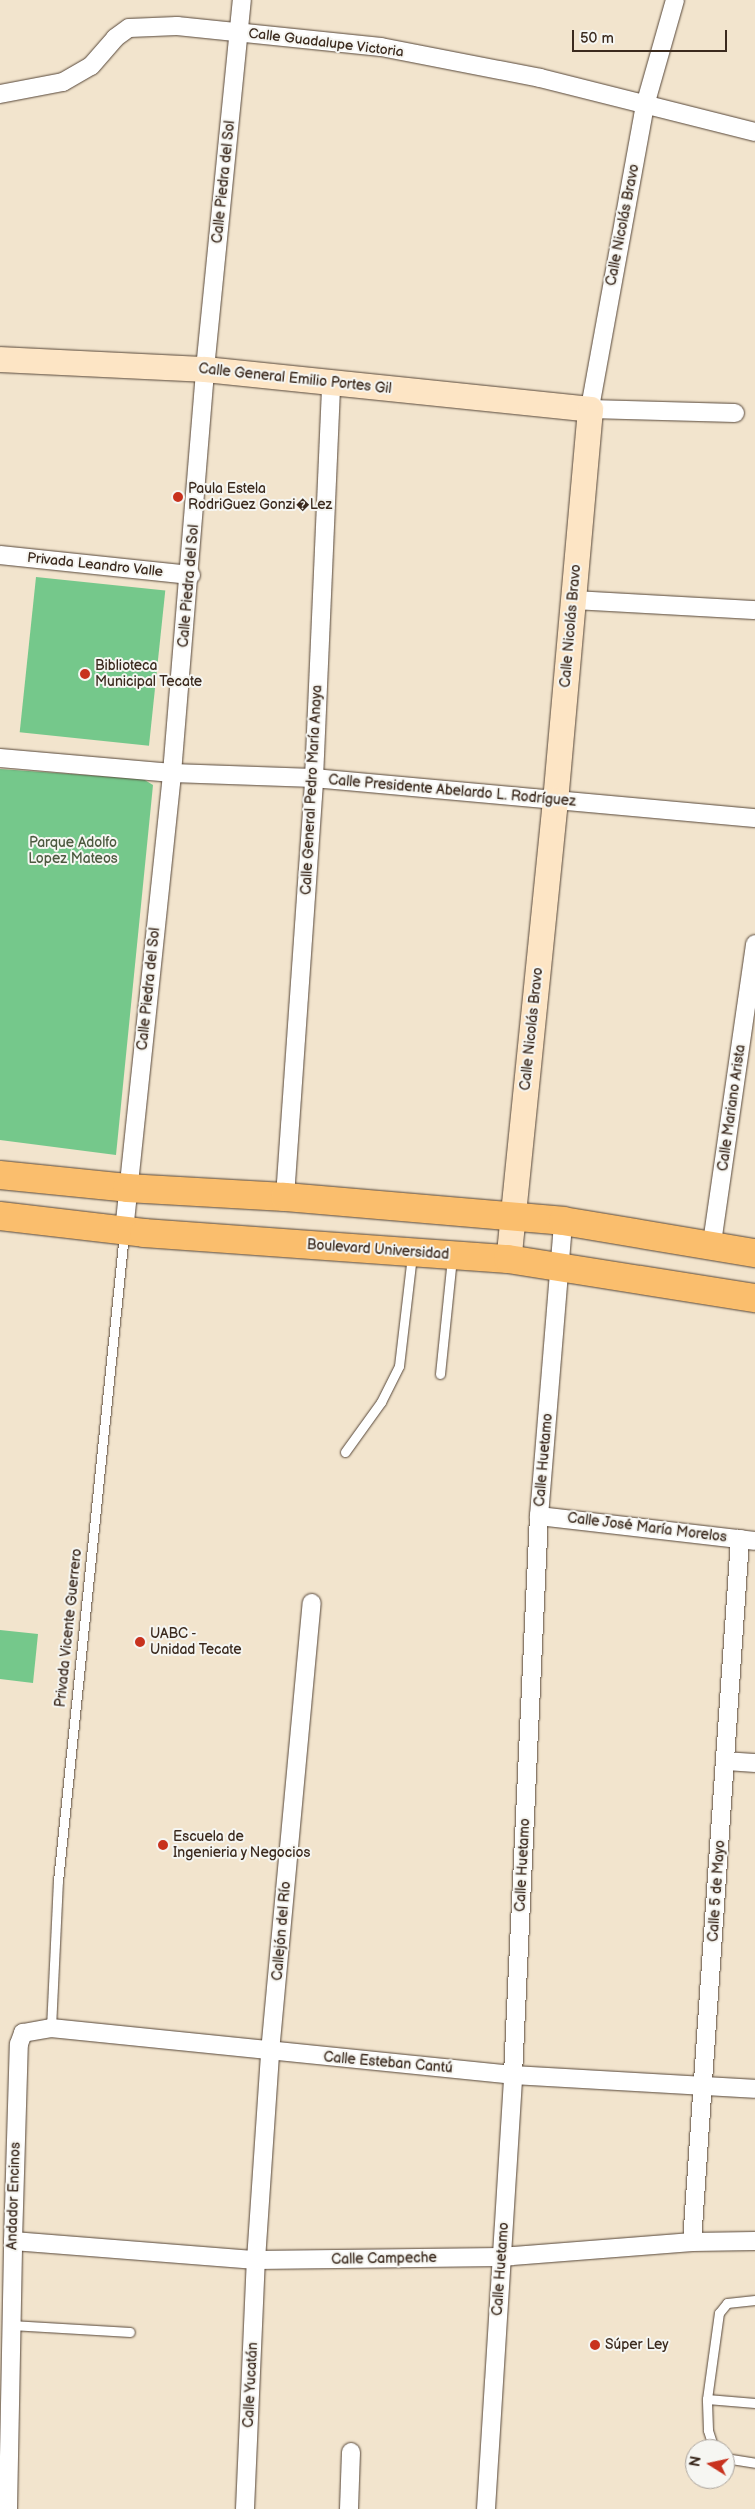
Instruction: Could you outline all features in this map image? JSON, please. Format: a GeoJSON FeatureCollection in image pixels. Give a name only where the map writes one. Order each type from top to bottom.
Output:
{"type":"FeatureCollection","features":[{"type":"Feature","properties":{"kind":"main road"},"geometry":{"type":"LineString","coordinates":[[0,1175],[127,1188],[285,1197],[563,1220],[712,1243],[755,1253]]}},
{"type":"Feature","properties":{"kind":"main road","name":"Boulevard Universidad"},"geometry":{"type":"LineString","coordinates":[[0,1216],[124,1231],[508,1259],[755,1298]]}},
{"type":"Feature","properties":{"kind":"street","name":"Calle Piedra del Sol"},"geometry":{"type":"LineString","coordinates":[[124,1231],[191,575],[205,369],[242,0]]}},
{"type":"Feature","properties":{"kind":"street","name":"Calle Nicolás Bravo"},"geometry":{"type":"LineString","coordinates":[[508,1259],[555,800],[590,409],[645,105],[675,0]]}},
{"type":"Feature","properties":{"kind":"street","name":"Calle Guadalupe Victoria"},"geometry":{"type":"LineString","coordinates":[[0,94],[63,82],[91,66],[115,38],[129,28],[177,26],[382,47],[540,78],[755,132]]}},
{"type":"Feature","properties":{"kind":"street","name":"Calle General Emilio Portes Gil"},"geometry":{"type":"LineString","coordinates":[[0,359],[205,369],[590,409]]}},
{"type":"Feature","properties":{"kind":"street","name":"Calle General Pedro María Anaya"},"geometry":{"type":"LineString","coordinates":[[285,1197],[314,778],[331,382]]}},
{"type":"Feature","properties":{"kind":"street"},"geometry":{"type":"LineString","coordinates":[[590,409],[735,412]]}},
{"type":"Feature","properties":{"kind":"street","name":"Privada Leandro Valle"},"geometry":{"type":"LineString","coordinates":[[0,555],[191,575]]}},
{"type":"Feature","properties":{"kind":"street"},"geometry":{"type":"LineString","coordinates":[[574,600],[755,610]]}},
{"type":"Feature","properties":{"kind":"street","name":"Calle Presidente Abelardo L. Rodríguez"},"geometry":{"type":"LineString","coordinates":[[0,758],[172,772],[314,778],[755,818]]}},
{"type":"Feature","properties":{"kind":"street","name":"Calle Mariano Arista"},"geometry":{"type":"LineString","coordinates":[[712,1243],[755,944]]}},
{"type":"Feature","properties":{"kind":"street","name":"Calle Huetamo"},"geometry":{"type":"LineString","coordinates":[[486,2509],[512,2075],[540,1516],[561,1266],[563,1220]]}},
{"type":"Feature","properties":{"kind":"street","name":"Calle José María Morelos"},"geometry":{"type":"LineString","coordinates":[[540,1516],[748,1540]]}},
{"type":"Feature","properties":{"kind":"street","name":"Calle 5 de Mayo"},"geometry":{"type":"LineString","coordinates":[[692,2242],[725,1761],[748,1540]]}},
{"type":"Feature","properties":{"kind":"street","name":"Callejón del Río"},"geometry":{"type":"LineString","coordinates":[[256,2260],[270,2052],[312,1603]]}},
{"type":"Feature","properties":{"kind":"street"},"geometry":{"type":"LineString","coordinates":[[725,1761],[755,1763]]}},
{"type":"Feature","properties":{"kind":"street","name":"Calle Esteban Cantú"},"geometry":{"type":"LineString","coordinates":[[23,2033],[51,2028],[270,2052],[512,2075],[755,2089]]}},
{"type":"Feature","properties":{"kind":"street","name":"Andador Encinos"},"geometry":{"type":"LineString","coordinates":[[8,2509],[19,2044],[23,2033]]}},
{"type":"Feature","properties":{"kind":"street","name":"Calle Campeche"},"geometry":{"type":"LineString","coordinates":[[13,2241],[256,2260],[501,2257],[692,2242],[755,2242]]}},
{"type":"Feature","properties":{"kind":"street","name":"Calle Yucatán"},"geometry":{"type":"LineString","coordinates":[[245,2509],[256,2260]]}},
{"type":"Feature","properties":{"kind":"street"},"geometry":{"type":"LineString","coordinates":[[350,2509],[351,2452]]}},
{"type":"Feature","properties":{"kind":"lane","name":"Privada Vicente Guerrero"},"geometry":{"type":"LineString","coordinates":[[51,2028],[50,2008],[63,1832],[124,1231]]}},
{"type":"Feature","properties":{"kind":"lane"},"geometry":{"type":"LineString","coordinates":[[345,1452],[381,1402],[399,1366],[412,1252]]}},
{"type":"Feature","properties":{"kind":"lane"},"geometry":{"type":"LineString","coordinates":[[440,1374],[452,1255]]}},
{"type":"Feature","properties":{"kind":"lane"},"geometry":{"type":"LineString","coordinates":[[711,2439],[708,2430],[707,2399],[719,2313],[727,2303],[755,2300]]}},
{"type":"Feature","properties":{"kind":"lane"},"geometry":{"type":"LineString","coordinates":[[11,2325],[130,2332]]}},
{"type":"Feature","properties":{"kind":"lane"},"geometry":{"type":"LineString","coordinates":[[707,2399],[755,2403]]}},
{"type":"Feature","properties":{"kind":"lane"},"geometry":{"type":"LineString","coordinates":[[735,2460],[755,2463]]}},
{"type":"Feature","properties":{"kind":"green space"},"geometry":{"type":"Polygon","coordinates":[[[36,577],[165,591],[149,746],[20,732],[36,577]]]}},
{"type":"Feature","properties":{"kind":"green space","name":"Parque Adolfo Lopez Mateos"},"geometry":{"type":"Polygon","coordinates":[[[0,769],[143,779],[153,785],[116,1155],[0,1140],[0,769]]]}},
{"type":"Feature","properties":{"kind":"green space"},"geometry":{"type":"Polygon","coordinates":[[[0,1630],[38,1634],[33,1683],[0,1679],[0,1630]]]}},
{"type":"Feature","properties":{"kind":"place","name":"Paula Estela RodriGuez Gonzi�Lez"},"geometry":{"type":"Point","coordinates":[178,497]}},
{"type":"Feature","properties":{"kind":"place","name":"Biblioteca Municipal Tecate"},"geometry":{"type":"Point","coordinates":[85,674]}},
{"type":"Feature","properties":{"kind":"place","name":"UABC - Unidad Tecate"},"geometry":{"type":"Point","coordinates":[140,1642]}},
{"type":"Feature","properties":{"kind":"place","name":"Escuela de Ingenieria y Negocios"},"geometry":{"type":"Point","coordinates":[163,1845]}},
{"type":"Feature","properties":{"kind":"place","name":"Súper Ley"},"geometry":{"type":"Point","coordinates":[595,2345]}}]}
